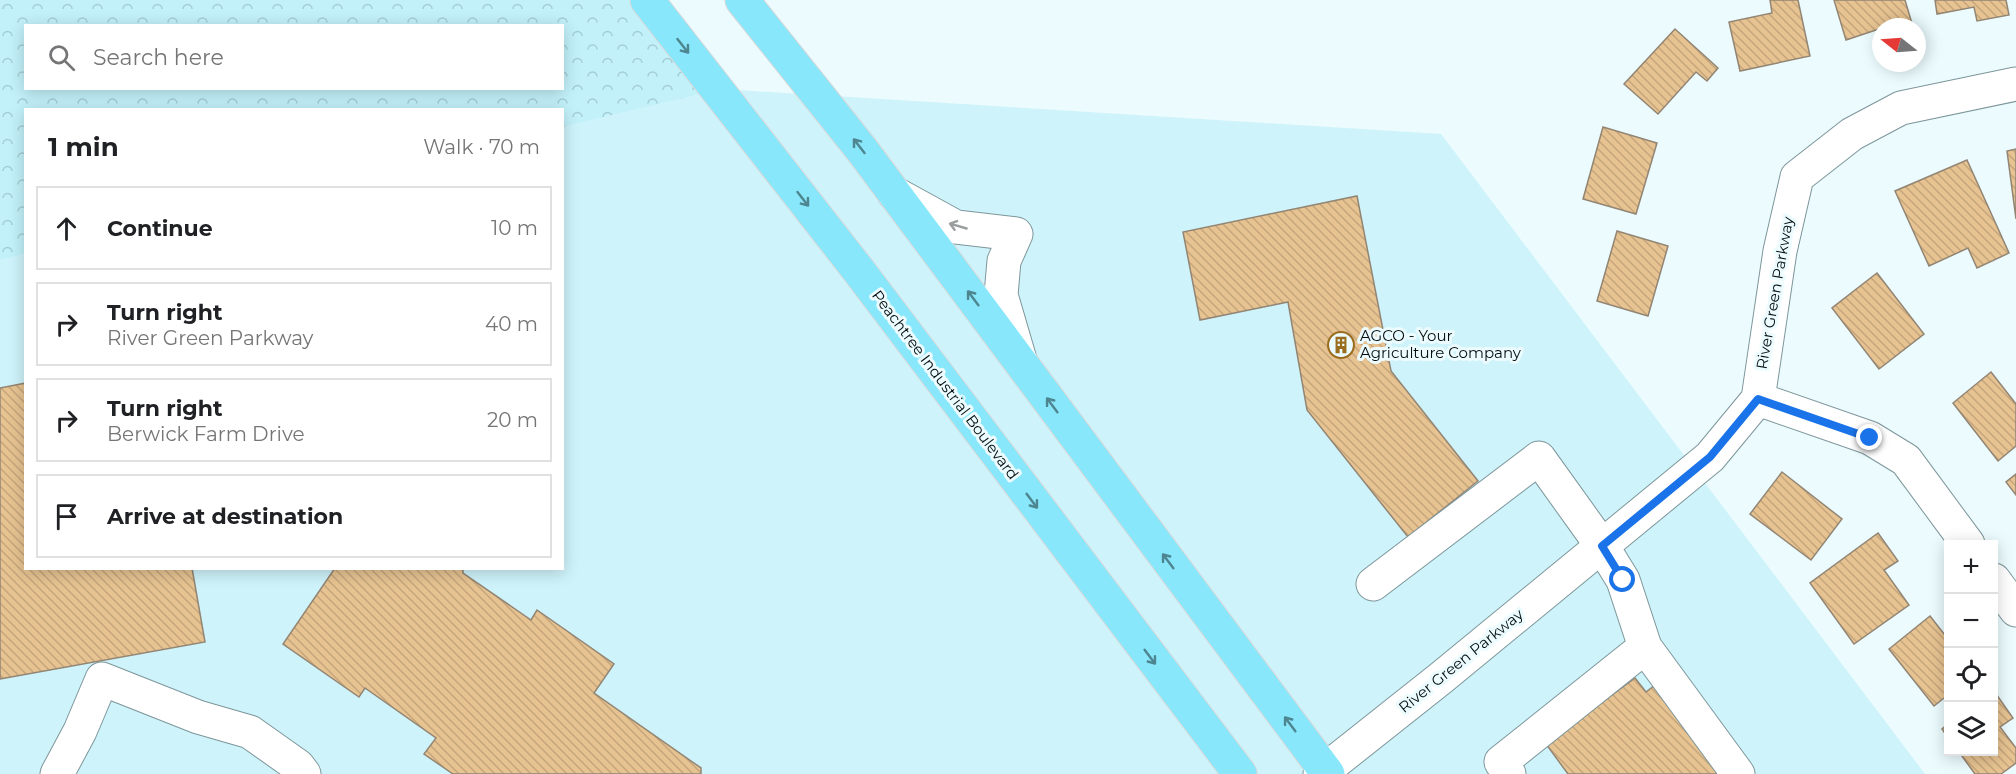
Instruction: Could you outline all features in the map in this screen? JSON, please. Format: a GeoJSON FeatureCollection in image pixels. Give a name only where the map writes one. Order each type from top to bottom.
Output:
{"type":"FeatureCollection","features":[{"type":"Feature","properties":{"kind":"highway","name":"Peachtree Industrial Boulevard"},"geometry":{"type":"LineString","coordinates":[[647,0],[859,271],[1240,774]]}},
{"type":"Feature","properties":{"kind":"highway"},"geometry":{"type":"LineString","coordinates":[[742,0],[894,193],[1324,773]]}},
{"type":"Feature","properties":{"kind":"street","name":"River Green Parkway"},"geometry":{"type":"LineString","coordinates":[[1324,773],[1710,457],[1758,399],[1780,251],[1797,177],[1852,134],[1902,108],[2016,84]]}},
{"type":"Feature","properties":{"kind":"street"},"geometry":{"type":"LineString","coordinates":[[894,193],[956,227],[1016,234],[1004,261],[1001,295],[1020,362]]}},
{"type":"Feature","properties":{"kind":"street"},"geometry":{"type":"LineString","coordinates":[[1758,399],[1870,438],[1906,460],[1965,540]]}},
{"type":"Feature","properties":{"kind":"street"},"geometry":{"type":"LineString","coordinates":[[1373,584],[1539,458],[1602,546],[1623,580],[1645,647],[1738,774]]}},
{"type":"Feature","properties":{"kind":"street"},"geometry":{"type":"LineString","coordinates":[[1998,585],[2016,610]]}},
{"type":"Feature","properties":{"kind":"street"},"geometry":{"type":"LineString","coordinates":[[1509,774],[1501,762],[1645,647]]}},
{"type":"Feature","properties":{"kind":"street"},"geometry":{"type":"LineString","coordinates":[[57,774],[80,731],[102,679],[198,717],[250,732],[298,771]]}},
{"type":"Feature","properties":{"kind":"shaded area"},"geometry":{"type":"Polygon","coordinates":[[[722,89],[1441,134],[1925,774],[0,774],[0,260],[24,254],[24,570],[564,570],[564,127],[722,89]]]}},
{"type":"Feature","properties":{"kind":"green space"},"geometry":{"type":"Polygon","coordinates":[[[0,0],[665,0],[722,89],[564,127],[564,108],[24,108],[24,254],[0,260],[0,0]]]}},
{"type":"Feature","properties":{"kind":"building"},"geometry":{"type":"Polygon","coordinates":[[[1770,0],[1798,0],[1810,56],[1740,71],[1729,22],[1772,13],[1770,0]]]}},
{"type":"Feature","properties":{"kind":"building"},"geometry":{"type":"Polygon","coordinates":[[[1834,0],[1905,0],[1910,18],[1872,18],[1872,31],[1846,40],[1834,0]]]}},
{"type":"Feature","properties":{"kind":"building"},"geometry":{"type":"Polygon","coordinates":[[[1935,0],[2006,0],[2009,15],[1977,21],[1974,7],[1937,14],[1935,0]]]}},
{"type":"Feature","properties":{"kind":"building"},"geometry":{"type":"Polygon","coordinates":[[[1675,29],[1718,68],[1707,81],[1696,72],[1658,114],[1624,84],[1675,29]]]}},
{"type":"Feature","properties":{"kind":"building"},"geometry":{"type":"Polygon","coordinates":[[[1603,127],[1657,143],[1636,214],[1583,199],[1603,127]]]}},
{"type":"Feature","properties":{"kind":"building"},"geometry":{"type":"Polygon","coordinates":[[[2016,149],[2016,219],[2007,151],[2016,149]]]}},
{"type":"Feature","properties":{"kind":"building"},"geometry":{"type":"Polygon","coordinates":[[[1967,160],[2009,253],[1977,268],[1968,248],[1929,266],[1895,191],[1967,160]]]}},
{"type":"Feature","properties":{"kind":"building","name":"AGCO - Your Agriculture Company"},"geometry":{"type":"Polygon","coordinates":[[[1357,196],[1391,371],[1478,481],[1408,537],[1307,410],[1288,302],[1200,320],[1183,232],[1357,196]]]}},
{"type":"Feature","properties":{"kind":"building"},"geometry":{"type":"Polygon","coordinates":[[[1617,231],[1668,246],[1648,316],[1597,301],[1617,231]]]}},
{"type":"Feature","properties":{"kind":"building"},"geometry":{"type":"Polygon","coordinates":[[[1877,273],[1924,334],[1879,369],[1832,308],[1877,273]]]}},
{"type":"Feature","properties":{"kind":"building"},"geometry":{"type":"Polygon","coordinates":[[[1991,372],[2016,404],[2016,446],[1998,461],[1953,403],[1991,372]]]}},
{"type":"Feature","properties":{"kind":"building"},"geometry":{"type":"Polygon","coordinates":[[[24,383],[24,570],[192,570],[205,642],[0,679],[0,388],[24,383]]]}},
{"type":"Feature","properties":{"kind":"building"},"geometry":{"type":"Polygon","coordinates":[[[1782,472],[1842,519],[1811,560],[1750,514],[1782,472]]]}},
{"type":"Feature","properties":{"kind":"building"},"geometry":{"type":"Polygon","coordinates":[[[2016,474],[2016,495],[2006,482],[2016,474]]]}},
{"type":"Feature","properties":{"kind":"building"},"geometry":{"type":"Polygon","coordinates":[[[1878,533],[1898,561],[1884,570],[1909,605],[1854,644],[1810,583],[1878,533]]]}},
{"type":"Feature","properties":{"kind":"building"},"geometry":{"type":"Polygon","coordinates":[[[334,570],[463,570],[463,573],[531,620],[537,610],[614,664],[594,693],[701,768],[701,774],[453,774],[424,754],[436,738],[365,688],[359,697],[283,644],[334,570]]]}},
{"type":"Feature","properties":{"kind":"building"},"geometry":{"type":"Polygon","coordinates":[[[1930,616],[1944,634],[1944,698],[1934,706],[1889,649],[1930,616]]]}},
{"type":"Feature","properties":{"kind":"building"},"geometry":{"type":"Polygon","coordinates":[[[1635,678],[1646,692],[1655,685],[1720,774],[1568,774],[1546,744],[1635,678]]]}},
{"type":"Feature","properties":{"kind":"building"},"geometry":{"type":"Polygon","coordinates":[[[1998,697],[2013,718],[2000,727],[2016,748],[2016,763],[2001,774],[1975,774],[1962,756],[1998,756],[1998,697]]]}},
{"type":"Feature","properties":{"kind":"place","name":"AGCO - Your Agriculture Company"},"geometry":{"type":"Point","coordinates":[1341,345]}},
{"type":"Feature","properties":{"kind":"route"},"geometry":{"type":"LineString","coordinates":[[1623,580],[1602,546],[1710,457],[1758,399],[1870,438]]}}]}
